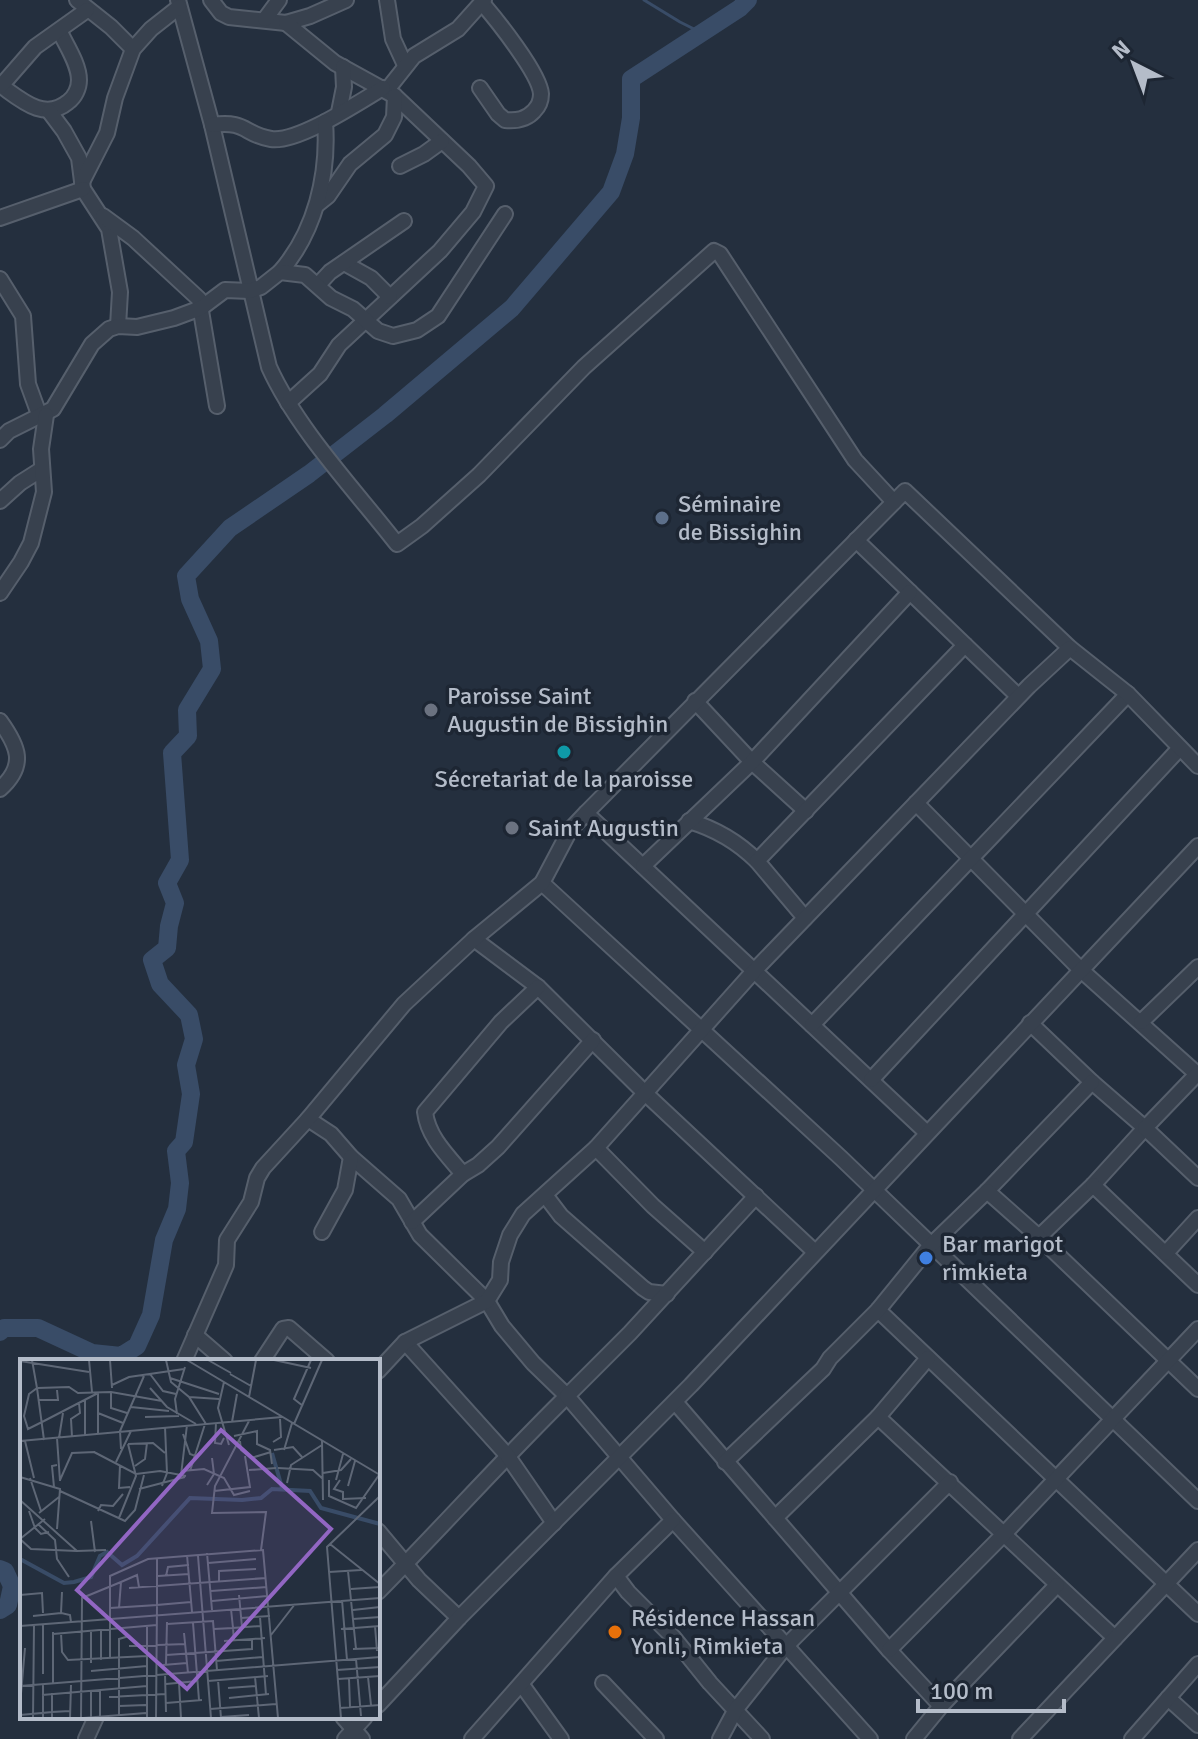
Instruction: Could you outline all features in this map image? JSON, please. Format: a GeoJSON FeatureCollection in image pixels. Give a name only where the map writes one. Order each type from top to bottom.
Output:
{"type":"FeatureCollection","features":[{"type":"Feature","properties":{"kind":"street"},"geometry":{"type":"LineString","coordinates":[[211,0],[221,13],[229,17],[286,23],[346,0]]}},
{"type":"Feature","properties":{"kind":"street"},"geometry":{"type":"LineString","coordinates":[[265,19],[279,0]]}},
{"type":"Feature","properties":{"kind":"street"},"geometry":{"type":"LineString","coordinates":[[387,0],[393,39],[405,65]]}},
{"type":"Feature","properties":{"kind":"street"},"geometry":{"type":"LineString","coordinates":[[212,125],[238,124],[258,135],[283,140],[325,122],[339,112],[388,91],[405,65],[429,45],[458,29],[483,2],[519,51],[540,88],[540,101],[538,108],[526,118],[505,120],[480,88]]}},
{"type":"Feature","properties":{"kind":"street"},"geometry":{"type":"LineString","coordinates":[[0,218],[82,185],[107,133],[115,98],[133,49],[179,4],[212,125],[269,367],[288,403],[397,544],[479,475],[584,367],[714,251],[720,254],[855,460],[894,502]]}},
{"type":"Feature","properties":{"kind":"street"},"geometry":{"type":"LineString","coordinates":[[60,32],[79,76],[79,84],[73,98],[67,103],[49,111],[38,110],[1,86],[35,47],[60,32],[82,5],[133,49]]}},
{"type":"Feature","properties":{"kind":"street"},"geometry":{"type":"LineString","coordinates":[[286,23],[321,53],[388,91],[483,181],[485,190],[477,206],[428,264],[339,345],[320,374],[288,403]]}},
{"type":"Feature","properties":{"kind":"street"},"geometry":{"type":"LineString","coordinates":[[339,112],[344,87],[343,67]]}},
{"type":"Feature","properties":{"kind":"street"},"geometry":{"type":"LineString","coordinates":[[318,204],[328,196],[350,164],[385,135],[394,117],[388,91]]}},
{"type":"Feature","properties":{"kind":"street"},"geometry":{"type":"LineString","coordinates":[[49,111],[79,158],[82,185],[103,216],[113,244],[118,278],[118,326]]}},
{"type":"Feature","properties":{"kind":"street"},"geometry":{"type":"LineString","coordinates":[[0,440],[9,431],[43,416],[60,402],[92,344],[102,334],[118,326],[149,325],[201,308],[225,290],[250,291],[271,281],[288,263],[318,204],[327,155],[325,122]]}},
{"type":"Feature","properties":{"kind":"street"},"geometry":{"type":"LineString","coordinates":[[400,166],[442,141]]}},
{"type":"Feature","properties":{"kind":"street"},"geometry":{"type":"LineString","coordinates":[[280,272],[305,275],[331,298],[344,302],[378,331],[393,336],[429,324],[438,316],[483,252],[505,214]]}},
{"type":"Feature","properties":{"kind":"street"},"geometry":{"type":"LineString","coordinates":[[103,216],[133,238],[196,295],[201,308],[217,406]]}},
{"type":"Feature","properties":{"kind":"street"},"geometry":{"type":"LineString","coordinates":[[318,285],[330,272],[404,221]]}},
{"type":"Feature","properties":{"kind":"street"},"geometry":{"type":"LineString","coordinates":[[344,263],[371,278],[390,297]]}},
{"type":"Feature","properties":{"kind":"street"},"geometry":{"type":"LineString","coordinates":[[0,593],[31,543],[44,492],[41,449],[43,416],[28,384],[23,316],[2,288]]}},
{"type":"Feature","properties":{"kind":"street"},"geometry":{"type":"LineString","coordinates":[[2,493],[42,469]]}},
{"type":"Feature","properties":{"kind":"street"},"geometry":{"type":"LineString","coordinates":[[185,1359],[226,1265],[227,1240],[251,1202],[257,1178],[279,1148],[308,1119],[395,1013],[474,939],[542,883],[570,830],[905,491],[1070,648],[1128,694],[1198,766]]}},
{"type":"Feature","properties":{"kind":"street"},"geometry":{"type":"LineString","coordinates":[[856,540],[1018,696]]}},
{"type":"Feature","properties":{"kind":"street"},"geometry":{"type":"LineString","coordinates":[[643,866],[752,762],[910,592]]}},
{"type":"Feature","properties":{"kind":"street"},"geometry":{"type":"LineString","coordinates":[[757,861],[965,645]]}},
{"type":"Feature","properties":{"kind":"street"},"geometry":{"type":"LineString","coordinates":[[380,1369],[405,1342],[487,1301],[500,1280],[501,1262],[518,1221],[596,1148],[754,971],[1018,696],[1070,648]]}},
{"type":"Feature","properties":{"kind":"street"},"geometry":{"type":"LineString","coordinates":[[812,1025],[1128,694]]}},
{"type":"Feature","properties":{"kind":"street"},"geometry":{"type":"LineString","coordinates":[[695,701],[752,762],[806,811]]}},
{"type":"Feature","properties":{"kind":"street"},"geometry":{"type":"LineString","coordinates":[[0,789],[16,770],[18,762],[15,746],[1,724]]}},
{"type":"Feature","properties":{"kind":"street"},"geometry":{"type":"LineString","coordinates":[[871,1080],[1024,912],[1180,748]]}},
{"type":"Feature","properties":{"kind":"street"},"geometry":{"type":"LineString","coordinates":[[916,803],[1081,970],[1198,1073],[1093,1185],[1039,1237]]}},
{"type":"Feature","properties":{"kind":"street"},"geometry":{"type":"LineString","coordinates":[[586,813],[927,1133]]}},
{"type":"Feature","properties":{"kind":"street"},"geometry":{"type":"LineString","coordinates":[[689,821],[714,828],[748,851],[805,918]]}},
{"type":"Feature","properties":{"kind":"street"},"geometry":{"type":"LineString","coordinates":[[380,1703],[459,1618],[622,1458],[1198,846]]}},
{"type":"Feature","properties":{"kind":"street"},"geometry":{"type":"LineString","coordinates":[[542,883],[872,1190],[1198,1501]]}},
{"type":"Feature","properties":{"kind":"street"},"geometry":{"type":"LineString","coordinates":[[474,939],[538,987],[646,1094],[815,1252]]}},
{"type":"Feature","properties":{"kind":"street"},"geometry":{"type":"LineString","coordinates":[[1141,1022],[1198,967]]}},
{"type":"Feature","properties":{"kind":"street"},"geometry":{"type":"LineString","coordinates":[[463,1174],[436,1143],[426,1123],[425,1112],[501,1022],[538,987]]}},
{"type":"Feature","properties":{"kind":"street"},"geometry":{"type":"LineString","coordinates":[[1030,1023],[1198,1178]]}},
{"type":"Feature","properties":{"kind":"street"},"geometry":{"type":"LineString","coordinates":[[412,1222],[463,1174],[498,1147],[593,1040]]}},
{"type":"Feature","properties":{"kind":"street"},"geometry":{"type":"LineString","coordinates":[[725,1462],[817,1375],[878,1310],[930,1246],[1092,1082]]}},
{"type":"Feature","properties":{"kind":"street"},"geometry":{"type":"LineString","coordinates":[[308,1119],[331,1134],[351,1157],[399,1199],[412,1222],[442,1259],[487,1301],[502,1326],[533,1363],[567,1396],[673,1520],[870,1739]]}},
{"type":"Feature","properties":{"kind":"street"},"geometry":{"type":"LineString","coordinates":[[596,1148],[653,1206],[705,1252]]}},
{"type":"Feature","properties":{"kind":"street"},"geometry":{"type":"LineString","coordinates":[[322,1232],[345,1190],[351,1157]]}},
{"type":"Feature","properties":{"kind":"street"},"geometry":{"type":"LineString","coordinates":[[1093,1185],[1198,1285]]}},
{"type":"Feature","properties":{"kind":"street"},"geometry":{"type":"LineString","coordinates":[[987,1191],[1198,1389]]}},
{"type":"Feature","properties":{"kind":"street"},"geometry":{"type":"LineString","coordinates":[[545,1195],[561,1216],[599,1246],[643,1288],[649,1292],[667,1294]]}},
{"type":"Feature","properties":{"kind":"street"},"geometry":{"type":"LineString","coordinates":[[380,1590],[507,1455],[667,1294],[756,1196]]}},
{"type":"Feature","properties":{"kind":"street"},"geometry":{"type":"LineString","coordinates":[[1166,1253],[1198,1218]]}},
{"type":"Feature","properties":{"kind":"street"},"geometry":{"type":"LineString","coordinates":[[878,1310],[1198,1614]]}},
{"type":"Feature","properties":{"kind":"street"},"geometry":{"type":"LineString","coordinates":[[263,1359],[283,1329],[289,1328],[325,1359]]}},
{"type":"Feature","properties":{"kind":"street"},"geometry":{"type":"LineString","coordinates":[[889,1650],[1004,1534],[1198,1329]]}},
{"type":"Feature","properties":{"kind":"street"},"geometry":{"type":"LineString","coordinates":[[195,1335],[223,1359]]}},
{"type":"Feature","properties":{"kind":"street"},"geometry":{"type":"LineString","coordinates":[[405,1342],[507,1455],[554,1523]]}},
{"type":"Feature","properties":{"kind":"street"},"geometry":{"type":"LineString","coordinates":[[775,1518],[878,1417],[928,1358]]}},
{"type":"Feature","properties":{"kind":"street"},"geometry":{"type":"LineString","coordinates":[[675,1402],[941,1706]]}},
{"type":"Feature","properties":{"kind":"street"},"geometry":{"type":"LineString","coordinates":[[878,1417],[1115,1638]]}},
{"type":"Feature","properties":{"kind":"street"},"geometry":{"type":"LineString","coordinates":[[720,1739],[736,1709],[787,1645],[950,1482]]}},
{"type":"Feature","properties":{"kind":"street"},"geometry":{"type":"LineString","coordinates":[[472,1739],[616,1576],[673,1520]]}},
{"type":"Feature","properties":{"kind":"street"},"geometry":{"type":"LineString","coordinates":[[380,1533],[419,1580],[459,1618]]}},
{"type":"Feature","properties":{"kind":"street"},"geometry":{"type":"LineString","coordinates":[[1020,1739],[1198,1550]]}},
{"type":"Feature","properties":{"kind":"street"},"geometry":{"type":"LineString","coordinates":[[616,1576],[762,1739]]}},
{"type":"Feature","properties":{"kind":"street"},"geometry":{"type":"LineString","coordinates":[[914,1739],[941,1706],[1057,1585]]}},
{"type":"Feature","properties":{"kind":"street"},"geometry":{"type":"LineString","coordinates":[[1132,1739],[1198,1664]]}},
{"type":"Feature","properties":{"kind":"street"},"geometry":{"type":"LineString","coordinates":[[603,1683],[656,1739]]}},
{"type":"Feature","properties":{"kind":"street"},"geometry":{"type":"LineString","coordinates":[[522,1685],[561,1739]]}},
{"type":"Feature","properties":{"kind":"street"},"geometry":{"type":"LineString","coordinates":[[1168,1698],[1198,1725]]}},
{"type":"Feature","properties":{"kind":"street"},"geometry":{"type":"LineString","coordinates":[[86,1739],[95,1719]]}},
{"type":"Feature","properties":{"kind":"waterway"},"geometry":{"type":"LineString","coordinates":[[644,0],[702,33]]}},
{"type":"Feature","properties":{"kind":"waterway"},"geometry":{"type":"LineString","coordinates":[[0,1332],[4,1328],[38,1328],[92,1353],[121,1356],[137,1346],[151,1315],[164,1240],[177,1209],[180,1183],[176,1151],[184,1142],[191,1094],[186,1065],[194,1039],[189,1015],[160,984],[152,960],[167,948],[175,903],[167,883],[180,860],[172,753],[188,736],[187,710],[212,669],[209,641],[190,599],[186,576],[230,528],[309,474],[385,415],[512,308],[611,192],[625,154],[631,118],[631,79],[748,0]]}},
{"type":"Feature","properties":{"kind":"waterway"},"geometry":{"type":"LineString","coordinates":[[0,1569],[5,1571],[12,1586],[8,1605],[0,1610]]}},
{"type":"Feature","properties":{"kind":"place","name":"Séminaire de Bissighin"},"geometry":{"type":"Point","coordinates":[662,518]}},
{"type":"Feature","properties":{"kind":"place","name":"Paroisse Saint Augustin de Bissighin"},"geometry":{"type":"Point","coordinates":[431,710]}},
{"type":"Feature","properties":{"kind":"place","name":"Sécretariat de la paroisse"},"geometry":{"type":"Point","coordinates":[564,752]}},
{"type":"Feature","properties":{"kind":"place","name":"Saint Augustin"},"geometry":{"type":"Point","coordinates":[512,828]}},
{"type":"Feature","properties":{"kind":"place","name":"Bar marigot rimkieta"},"geometry":{"type":"Point","coordinates":[926,1258]}},
{"type":"Feature","properties":{"kind":"place","name":"Résidence Hassan Yonli, Rimkieta"},"geometry":{"type":"Point","coordinates":[615,1632]}}]}
